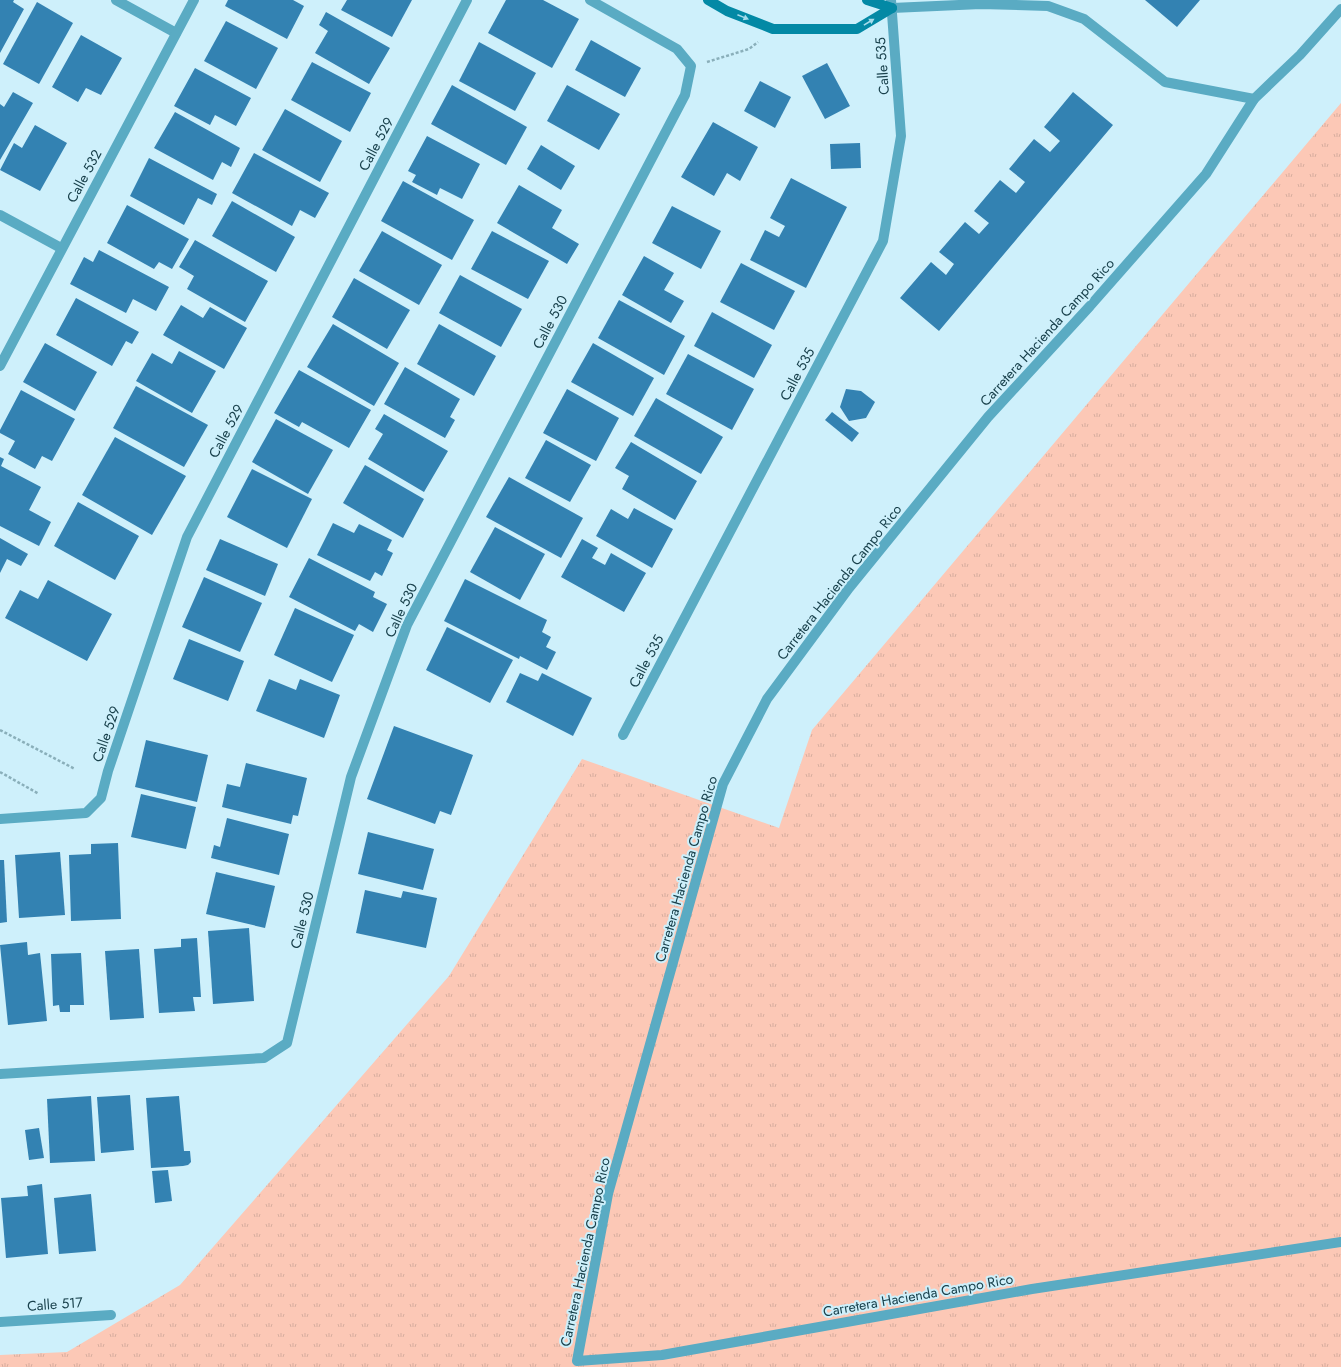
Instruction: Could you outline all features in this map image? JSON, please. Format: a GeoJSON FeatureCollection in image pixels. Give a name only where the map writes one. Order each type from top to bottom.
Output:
{"type":"FeatureCollection","features":[{"type":"Feature","properties":{"kind":"street"},"geometry":{"type":"LineString","coordinates":[[116,0],[176,33]]}},
{"type":"Feature","properties":{"kind":"street","name":"Calle 532"},"geometry":{"type":"LineString","coordinates":[[0,366],[61,248],[194,0]]}},
{"type":"Feature","properties":{"kind":"street","name":"Calle 529"},"geometry":{"type":"LineString","coordinates":[[0,819],[86,813],[101,798],[108,771],[187,537],[468,0]]}},
{"type":"Feature","properties":{"kind":"street"},"geometry":{"type":"LineString","coordinates":[[590,0],[677,49],[691,66]]}},
{"type":"Feature","properties":{"kind":"street"},"geometry":{"type":"LineString","coordinates":[[708,0],[727,10],[773,29],[857,29],[892,4]]}},
{"type":"Feature","properties":{"kind":"street"},"geometry":{"type":"LineString","coordinates":[[867,0],[892,4],[1048,6],[1084,19],[1166,82],[1254,98]]}},
{"type":"Feature","properties":{"kind":"street","name":"Calle 535"},"geometry":{"type":"LineString","coordinates":[[623,735],[883,241],[901,136],[892,4]]}},
{"type":"Feature","properties":{"kind":"street","name":"Carretera Hacienda Campo Rico"},"geometry":{"type":"LineString","coordinates":[[1341,9],[1300,55],[1254,98],[1206,174],[1090,306],[988,417],[850,588],[767,699],[723,784],[608,1194],[576,1364],[662,1355],[1032,1289],[1341,1242]]}},
{"type":"Feature","properties":{"kind":"street","name":"Calle 530"},"geometry":{"type":"LineString","coordinates":[[0,1074],[264,1058],[287,1043],[351,777],[406,625],[685,95],[691,66]]}},
{"type":"Feature","properties":{"kind":"street"},"geometry":{"type":"LineString","coordinates":[[0,215],[61,248]]}},
{"type":"Feature","properties":{"kind":"street","name":"Calle 517"},"geometry":{"type":"LineString","coordinates":[[0,1322],[111,1315]]}},
{"type":"Feature","properties":{"kind":"path"},"geometry":{"type":"LineString","coordinates":[[691,66],[749,49],[773,29]]}},
{"type":"Feature","properties":{"kind":"path"},"geometry":{"type":"LineString","coordinates":[[0,730],[75,769]]}},
{"type":"Feature","properties":{"kind":"path"},"geometry":{"type":"LineString","coordinates":[[0,772],[39,794]]}},
{"type":"Feature","properties":{"kind":"green space"},"geometry":{"type":"Polygon","coordinates":[[[1341,103],[1341,1367],[0,1367],[0,1355],[67,1352],[180,1285],[449,976],[582,759],[779,828],[812,730],[1341,103]]]}},
{"type":"Feature","properties":{"kind":"building"},"geometry":{"type":"Polygon","coordinates":[[[0,0],[14,0],[13,2],[24,9],[0,53],[0,0]]]}},
{"type":"Feature","properties":{"kind":"building"},"geometry":{"type":"Polygon","coordinates":[[[228,0],[293,0],[304,6],[287,39],[225,6],[228,0]]]}},
{"type":"Feature","properties":{"kind":"building"},"geometry":{"type":"Polygon","coordinates":[[[347,0],[412,0],[392,37],[341,10],[347,0]]]}},
{"type":"Feature","properties":{"kind":"building"},"geometry":{"type":"Polygon","coordinates":[[[506,0],[543,0],[579,19],[552,68],[488,33],[506,0]]]}},
{"type":"Feature","properties":{"kind":"building"},"geometry":{"type":"Polygon","coordinates":[[[1145,0],[1200,0],[1177,27],[1145,0]]]}},
{"type":"Feature","properties":{"kind":"building"},"geometry":{"type":"Polygon","coordinates":[[[37,2],[73,23],[39,84],[3,64],[37,2]]]}},
{"type":"Feature","properties":{"kind":"building"},"geometry":{"type":"Polygon","coordinates":[[[326,12],[390,48],[369,84],[315,53],[328,31],[319,25],[326,12]]]}},
{"type":"Feature","properties":{"kind":"building"},"geometry":{"type":"Polygon","coordinates":[[[226,21],[278,48],[256,89],[204,61],[226,21]]]}},
{"type":"Feature","properties":{"kind":"building"},"geometry":{"type":"Polygon","coordinates":[[[81,35],[122,58],[101,95],[86,88],[78,102],[52,87],[81,35]]]}},
{"type":"Feature","properties":{"kind":"building"},"geometry":{"type":"Polygon","coordinates":[[[591,40],[641,68],[625,97],[575,70],[591,40]]]}},
{"type":"Feature","properties":{"kind":"building"},"geometry":{"type":"Polygon","coordinates":[[[479,42],[536,73],[515,111],[459,81],[479,42]]]}},
{"type":"Feature","properties":{"kind":"building"},"geometry":{"type":"Polygon","coordinates":[[[312,62],[371,93],[350,132],[291,100],[312,62]]]}},
{"type":"Feature","properties":{"kind":"building"},"geometry":{"type":"Polygon","coordinates":[[[827,63],[850,106],[825,119],[802,76],[827,63]]]}},
{"type":"Feature","properties":{"kind":"building"},"geometry":{"type":"Polygon","coordinates":[[[195,68],[251,98],[236,126],[215,115],[210,125],[174,106],[195,68]]]}},
{"type":"Feature","properties":{"kind":"building"},"geometry":{"type":"Polygon","coordinates":[[[760,81],[791,97],[775,128],[744,111],[760,81]]]}},
{"type":"Feature","properties":{"kind":"building"},"geometry":{"type":"Polygon","coordinates":[[[452,85],[527,127],[506,165],[431,124],[452,85]]]}},
{"type":"Feature","properties":{"kind":"building"},"geometry":{"type":"Polygon","coordinates":[[[567,85],[620,114],[599,150],[547,121],[567,85]]]}},
{"type":"Feature","properties":{"kind":"building"},"geometry":{"type":"Polygon","coordinates":[[[13,92],[33,103],[0,160],[0,104],[4,107],[13,92]]]}},
{"type":"Feature","properties":{"kind":"building"},"geometry":{"type":"Polygon","coordinates":[[[1073,92],[1113,125],[939,331],[900,298],[931,262],[946,275],[954,264],[939,252],[965,222],[979,234],[989,223],[974,211],[1000,180],[1016,193],[1025,182],[1009,169],[1034,139],[1050,152],[1060,141],[1044,127],[1073,92]]]}},
{"type":"Feature","properties":{"kind":"building"},"geometry":{"type":"Polygon","coordinates":[[[285,109],[342,141],[320,182],[262,150],[285,109]]]}},
{"type":"Feature","properties":{"kind":"building"},"geometry":{"type":"Polygon","coordinates":[[[175,112],[240,148],[231,167],[222,162],[213,180],[154,148],[175,112]]]}},
{"type":"Feature","properties":{"kind":"building"},"geometry":{"type":"Polygon","coordinates":[[[713,122],[758,147],[740,181],[727,173],[714,196],[681,177],[713,122]]]}},
{"type":"Feature","properties":{"kind":"building"},"geometry":{"type":"Polygon","coordinates":[[[35,125],[67,143],[40,191],[0,170],[14,143],[22,148],[35,125]]]}},
{"type":"Feature","properties":{"kind":"building"},"geometry":{"type":"Polygon","coordinates":[[[427,136],[480,164],[462,199],[440,188],[437,195],[412,182],[416,175],[408,171],[427,136]]]}},
{"type":"Feature","properties":{"kind":"building"},"geometry":{"type":"Polygon","coordinates":[[[860,143],[861,168],[831,169],[830,144],[860,143]]]}},
{"type":"Feature","properties":{"kind":"building"},"geometry":{"type":"Polygon","coordinates":[[[541,145],[575,166],[561,190],[527,169],[541,145]]]}},
{"type":"Feature","properties":{"kind":"building"},"geometry":{"type":"Polygon","coordinates":[[[254,153],[329,193],[315,218],[300,210],[292,226],[232,193],[254,153]]]}},
{"type":"Feature","properties":{"kind":"building"},"geometry":{"type":"Polygon","coordinates":[[[149,158],[217,194],[212,205],[198,198],[184,225],[130,196],[149,158]]]}},
{"type":"Feature","properties":{"kind":"building"},"geometry":{"type":"Polygon","coordinates":[[[791,178],[847,207],[806,288],[750,260],[765,230],[779,237],[785,226],[770,218],[791,178]]]}},
{"type":"Feature","properties":{"kind":"building"},"geometry":{"type":"Polygon","coordinates":[[[403,181],[474,220],[452,260],[381,221],[403,181]]]}},
{"type":"Feature","properties":{"kind":"building"},"geometry":{"type":"Polygon","coordinates":[[[519,185],[562,210],[552,228],[579,244],[567,264],[497,223],[519,185]]]}},
{"type":"Feature","properties":{"kind":"building"},"geometry":{"type":"Polygon","coordinates":[[[232,201],[295,237],[276,272],[212,236],[232,201]]]}},
{"type":"Feature","properties":{"kind":"building"},"geometry":{"type":"Polygon","coordinates":[[[127,205],[189,239],[172,269],[159,262],[154,269],[107,243],[127,205]]]}},
{"type":"Feature","properties":{"kind":"building"},"geometry":{"type":"Polygon","coordinates":[[[672,206],[721,231],[701,269],[652,243],[672,206]]]}},
{"type":"Feature","properties":{"kind":"building"},"geometry":{"type":"Polygon","coordinates":[[[382,231],[442,265],[419,305],[359,271],[382,231]]]}},
{"type":"Feature","properties":{"kind":"building"},"geometry":{"type":"Polygon","coordinates":[[[492,231],[549,261],[528,299],[471,269],[492,231]]]}},
{"type":"Feature","properties":{"kind":"building"},"geometry":{"type":"Polygon","coordinates":[[[195,240],[268,281],[245,322],[187,289],[194,276],[179,267],[195,240]]]}},
{"type":"Feature","properties":{"kind":"building"},"geometry":{"type":"Polygon","coordinates":[[[99,250],[169,287],[156,311],[133,299],[126,313],[70,284],[84,257],[93,262],[99,250]]]}},
{"type":"Feature","properties":{"kind":"building"},"geometry":{"type":"Polygon","coordinates":[[[644,256],[674,273],[664,290],[684,301],[671,323],[622,295],[644,256]]]}},
{"type":"Feature","properties":{"kind":"building"},"geometry":{"type":"Polygon","coordinates":[[[741,263],[795,291],[774,330],[720,302],[741,263]]]}},
{"type":"Feature","properties":{"kind":"building"},"geometry":{"type":"Polygon","coordinates":[[[460,275],[522,309],[501,347],[439,313],[460,275]]]}},
{"type":"Feature","properties":{"kind":"building"},"geometry":{"type":"Polygon","coordinates":[[[354,278],[410,310],[387,349],[332,317],[354,278]]]}},
{"type":"Feature","properties":{"kind":"building"},"geometry":{"type":"Polygon","coordinates":[[[76,298],[139,332],[132,344],[126,341],[112,366],[56,335],[76,298]]]}},
{"type":"Feature","properties":{"kind":"building"},"geometry":{"type":"Polygon","coordinates":[[[619,300],[685,336],[664,375],[598,338],[619,300]]]}},
{"type":"Feature","properties":{"kind":"building"},"geometry":{"type":"Polygon","coordinates":[[[181,305],[203,318],[210,307],[247,328],[224,369],[163,335],[181,305]]]}},
{"type":"Feature","properties":{"kind":"building"},"geometry":{"type":"Polygon","coordinates":[[[712,312],[772,345],[754,378],[694,346],[712,312]]]}},
{"type":"Feature","properties":{"kind":"building"},"geometry":{"type":"Polygon","coordinates":[[[333,324],[399,363],[374,406],[307,367],[333,324]]]}},
{"type":"Feature","properties":{"kind":"building"},"geometry":{"type":"Polygon","coordinates":[[[439,324],[496,356],[474,396],[417,364],[439,324]]]}},
{"type":"Feature","properties":{"kind":"building"},"geometry":{"type":"Polygon","coordinates":[[[45,343],[97,372],[75,411],[23,382],[45,343]]]}},
{"type":"Feature","properties":{"kind":"building"},"geometry":{"type":"Polygon","coordinates":[[[593,343],[654,378],[633,416],[571,382],[593,343]]]}},
{"type":"Feature","properties":{"kind":"building"},"geometry":{"type":"Polygon","coordinates":[[[179,351],[216,371],[192,413],[136,381],[152,353],[172,364],[179,351]]]}},
{"type":"Feature","properties":{"kind":"building"},"geometry":{"type":"Polygon","coordinates":[[[688,354],[754,389],[732,430],[666,394],[688,354]]]}},
{"type":"Feature","properties":{"kind":"building"},"geometry":{"type":"Polygon","coordinates":[[[405,367],[460,399],[450,417],[455,420],[445,438],[384,404],[405,367]]]}},
{"type":"Feature","properties":{"kind":"building"},"geometry":{"type":"Polygon","coordinates":[[[299,370],[371,410],[349,448],[302,422],[299,427],[274,413],[299,370]]]}},
{"type":"Feature","properties":{"kind":"building"},"geometry":{"type":"Polygon","coordinates":[[[136,386],[208,425],[184,467],[113,428],[136,386]]]}},
{"type":"Feature","properties":{"kind":"building"},"geometry":{"type":"Polygon","coordinates":[[[567,389],[619,418],[596,461],[543,433],[567,389]]]}},
{"type":"Feature","properties":{"kind":"building"},"geometry":{"type":"Polygon","coordinates":[[[846,389],[861,391],[875,402],[866,418],[849,421],[840,407],[846,389]]]}},
{"type":"Feature","properties":{"kind":"building"},"geometry":{"type":"Polygon","coordinates":[[[21,390],[75,419],[52,461],[42,456],[35,469],[8,454],[15,441],[0,433],[0,430],[21,390]]]}},
{"type":"Feature","properties":{"kind":"building"},"geometry":{"type":"Polygon","coordinates":[[[656,398],[723,437],[701,474],[634,436],[656,398]]]}},
{"type":"Feature","properties":{"kind":"building"},"geometry":{"type":"Polygon","coordinates":[[[832,412],[859,433],[852,442],[825,420],[832,412]]]}},
{"type":"Feature","properties":{"kind":"building"},"geometry":{"type":"Polygon","coordinates":[[[384,414],[448,451],[424,492],[368,459],[383,434],[375,429],[384,414]]]}},
{"type":"Feature","properties":{"kind":"building"},"geometry":{"type":"Polygon","coordinates":[[[276,419],[333,450],[308,494],[252,462],[276,419]]]}},
{"type":"Feature","properties":{"kind":"building"},"geometry":{"type":"Polygon","coordinates":[[[115,437],[186,476],[152,535],[82,495],[115,437]]]}},
{"type":"Feature","properties":{"kind":"building"},"geometry":{"type":"Polygon","coordinates":[[[546,440],[591,465],[570,502],[525,478],[546,440]]]}},
{"type":"Feature","properties":{"kind":"building"},"geometry":{"type":"Polygon","coordinates":[[[631,442],[697,481],[675,520],[622,489],[629,476],[615,468],[631,442]]]}},
{"type":"Feature","properties":{"kind":"building"},"geometry":{"type":"Polygon","coordinates":[[[0,457],[4,459],[1,466],[41,487],[29,510],[51,522],[39,546],[0,526],[0,457]]]}},
{"type":"Feature","properties":{"kind":"building"},"geometry":{"type":"Polygon","coordinates":[[[365,465],[424,499],[403,538],[343,503],[365,465]]]}},
{"type":"Feature","properties":{"kind":"building"},"geometry":{"type":"Polygon","coordinates":[[[252,469],[312,499],[287,548],[227,517],[252,469]]]}},
{"type":"Feature","properties":{"kind":"building"},"geometry":{"type":"Polygon","coordinates":[[[509,477],[583,518],[561,558],[486,517],[509,477]]]}},
{"type":"Feature","properties":{"kind":"building"},"geometry":{"type":"Polygon","coordinates":[[[78,502],[139,536],[115,580],[54,546],[78,502]]]}},
{"type":"Feature","properties":{"kind":"building"},"geometry":{"type":"Polygon","coordinates":[[[634,508],[673,529],[652,568],[596,536],[611,509],[628,519],[634,508]]]}},
{"type":"Feature","properties":{"kind":"building"},"geometry":{"type":"Polygon","coordinates":[[[333,523],[354,533],[359,524],[392,540],[387,550],[393,553],[382,576],[375,572],[370,581],[317,555],[333,523]]]}},
{"type":"Feature","properties":{"kind":"building"},"geometry":{"type":"Polygon","coordinates":[[[495,527],[545,554],[520,600],[470,572],[495,527]]]}},
{"type":"Feature","properties":{"kind":"building"},"geometry":{"type":"Polygon","coordinates":[[[0,538],[28,554],[21,566],[7,559],[0,573],[0,538]]]}},
{"type":"Feature","properties":{"kind":"building"},"geometry":{"type":"Polygon","coordinates":[[[220,539],[278,564],[265,596],[206,570],[220,539]]]}},
{"type":"Feature","properties":{"kind":"building"},"geometry":{"type":"Polygon","coordinates":[[[582,539],[598,548],[592,558],[605,565],[611,553],[646,573],[624,612],[561,577],[582,539]]]}},
{"type":"Feature","properties":{"kind":"building"},"geometry":{"type":"Polygon","coordinates":[[[309,558],[375,592],[373,597],[387,604],[373,632],[359,624],[355,631],[289,597],[309,558]]]}},
{"type":"Feature","properties":{"kind":"building"},"geometry":{"type":"Polygon","coordinates":[[[204,577],[262,603],[240,652],[182,627],[204,577]]]}},
{"type":"Feature","properties":{"kind":"building"},"geometry":{"type":"Polygon","coordinates":[[[465,579],[547,620],[542,632],[551,637],[546,647],[556,652],[547,670],[520,656],[519,659],[444,621],[465,579]]]}},
{"type":"Feature","properties":{"kind":"building"},"geometry":{"type":"Polygon","coordinates":[[[48,580],[112,614],[87,661],[5,618],[20,590],[38,599],[48,580]]]}},
{"type":"Feature","properties":{"kind":"building"},"geometry":{"type":"Polygon","coordinates":[[[295,608],[354,635],[332,682],[274,655],[295,608]]]}},
{"type":"Feature","properties":{"kind":"building"},"geometry":{"type":"Polygon","coordinates":[[[447,627],[513,660],[490,703],[426,670],[447,627]]]}},
{"type":"Feature","properties":{"kind":"building"},"geometry":{"type":"Polygon","coordinates":[[[189,639],[244,661],[228,701],[173,679],[189,639]]]}},
{"type":"Feature","properties":{"kind":"building"},"geometry":{"type":"Polygon","coordinates":[[[520,673],[538,681],[542,673],[592,698],[573,736],[506,702],[520,673]]]}},
{"type":"Feature","properties":{"kind":"building"},"geometry":{"type":"Polygon","coordinates":[[[269,679],[296,690],[300,679],[340,695],[324,738],[256,711],[269,679]]]}},
{"type":"Feature","properties":{"kind":"building"},"geometry":{"type":"Polygon","coordinates":[[[394,726],[473,755],[451,815],[440,811],[435,824],[367,799],[394,726]]]}},
{"type":"Feature","properties":{"kind":"building"},"geometry":{"type":"Polygon","coordinates":[[[146,740],[208,755],[197,802],[135,787],[146,740]]]}},
{"type":"Feature","properties":{"kind":"building"},"geometry":{"type":"Polygon","coordinates":[[[246,763],[307,778],[298,816],[293,815],[291,824],[222,807],[227,784],[240,787],[246,763]]]}},
{"type":"Feature","properties":{"kind":"building"},"geometry":{"type":"Polygon","coordinates":[[[141,794],[196,807],[186,849],[131,837],[141,794]]]}},
{"type":"Feature","properties":{"kind":"building"},"geometry":{"type":"Polygon","coordinates":[[[227,818],[289,834],[279,875],[211,858],[214,845],[220,847],[227,818]]]}},
{"type":"Feature","properties":{"kind":"building"},"geometry":{"type":"Polygon","coordinates":[[[368,832],[434,849],[423,890],[358,874],[368,832]]]}},
{"type":"Feature","properties":{"kind":"building"},"geometry":{"type":"Polygon","coordinates":[[[118,843],[121,919],[71,921],[69,855],[91,854],[91,844],[118,843]]]}},
{"type":"Feature","properties":{"kind":"building"},"geometry":{"type":"Polygon","coordinates":[[[60,852],[65,915],[19,918],[15,855],[60,852]]]}},
{"type":"Feature","properties":{"kind":"building"},"geometry":{"type":"Polygon","coordinates":[[[0,860],[4,860],[7,922],[0,923],[0,860]]]}},
{"type":"Feature","properties":{"kind":"building"},"geometry":{"type":"Polygon","coordinates":[[[216,872],[275,886],[265,928],[206,914],[216,872]]]}},
{"type":"Feature","properties":{"kind":"building"},"geometry":{"type":"Polygon","coordinates":[[[365,890],[401,898],[403,891],[437,898],[426,948],[356,933],[365,890]]]}},
{"type":"Feature","properties":{"kind":"building"},"geometry":{"type":"Polygon","coordinates":[[[249,928],[254,1001],[213,1004],[208,931],[249,928]]]}},
{"type":"Feature","properties":{"kind":"building"},"geometry":{"type":"Polygon","coordinates":[[[197,938],[201,997],[193,997],[195,1011],[159,1013],[154,949],[181,947],[181,939],[197,938]]]}},
{"type":"Feature","properties":{"kind":"building"},"geometry":{"type":"Polygon","coordinates":[[[27,942],[28,955],[40,953],[47,1021],[8,1025],[0,945],[27,942]]]}},
{"type":"Feature","properties":{"kind":"building"},"geometry":{"type":"Polygon","coordinates":[[[139,949],[144,1018],[110,1020],[105,951],[139,949]]]}},
{"type":"Feature","properties":{"kind":"building"},"geometry":{"type":"Polygon","coordinates":[[[81,953],[84,1005],[70,1005],[70,1012],[60,1012],[59,1005],[53,1006],[51,954],[81,953]]]}},
{"type":"Feature","properties":{"kind":"building"},"geometry":{"type":"Polygon","coordinates":[[[130,1095],[134,1150],[101,1153],[97,1097],[130,1095]]]}},
{"type":"Feature","properties":{"kind":"building"},"geometry":{"type":"Polygon","coordinates":[[[91,1096],[95,1161],[50,1163],[47,1099],[91,1096]]]}},
{"type":"Feature","properties":{"kind":"building"},"geometry":{"type":"Polygon","coordinates":[[[179,1096],[184,1151],[190,1151],[191,1162],[188,1165],[183,1166],[151,1168],[146,1098],[179,1096]]]}},
{"type":"Feature","properties":{"kind":"building"},"geometry":{"type":"Polygon","coordinates":[[[39,1128],[44,1158],[29,1160],[25,1130],[39,1128]]]}},
{"type":"Feature","properties":{"kind":"building"},"geometry":{"type":"Polygon","coordinates":[[[168,1170],[172,1201],[155,1203],[152,1171],[168,1170]]]}},
{"type":"Feature","properties":{"kind":"building"},"geometry":{"type":"Polygon","coordinates":[[[42,1184],[48,1254],[6,1258],[1,1198],[28,1196],[27,1186],[42,1184]]]}},
{"type":"Feature","properties":{"kind":"building"},"geometry":{"type":"Polygon","coordinates":[[[91,1194],[96,1251],[59,1254],[54,1198],[91,1194]]]}}]}
